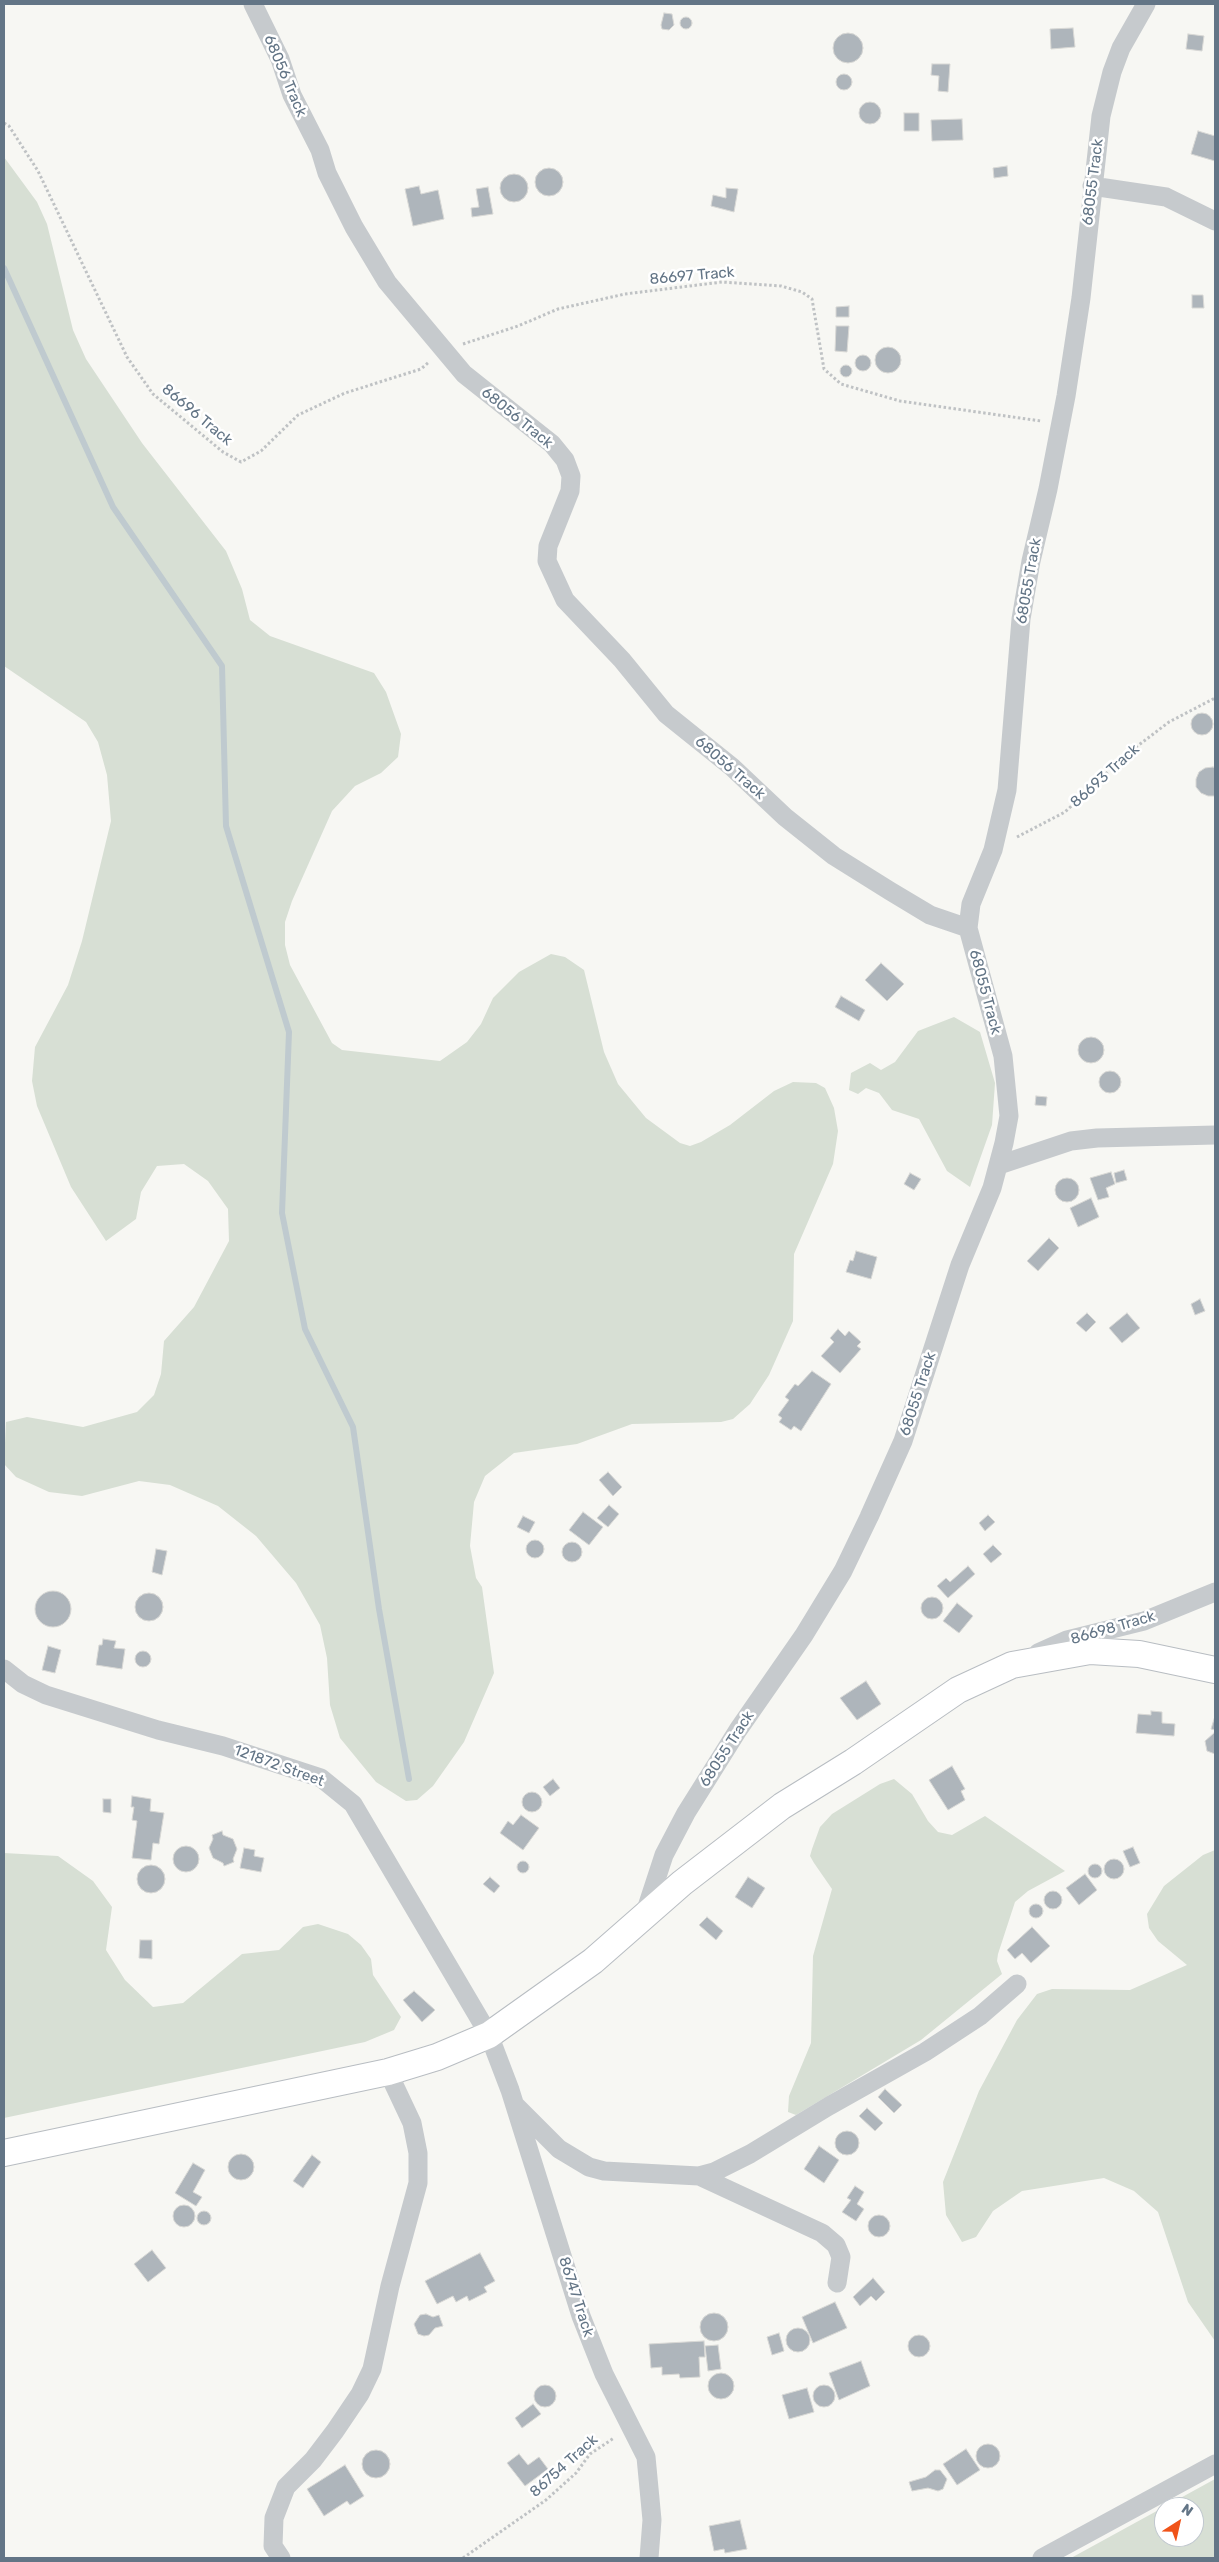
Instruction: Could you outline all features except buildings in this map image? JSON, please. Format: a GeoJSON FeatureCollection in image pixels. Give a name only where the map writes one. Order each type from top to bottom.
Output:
{"type":"FeatureCollection","features":[{"type":"Feature","properties":{"kind":"street","name":"68056 Track"},"geometry":{"type":"LineString","coordinates":[[253,4],[280,59],[292,95],[354,227],[387,282],[464,374],[552,444],[565,460],[571,476],[570,491],[548,546],[547,561],[552,577],[564,600],[622,660],[666,714],[732,767],[785,817],[834,856],[930,916],[968,928]]}},
{"type":"Feature","properties":{"kind":"street","name":"68055 Track"},"geometry":{"type":"LineString","coordinates":[[644,1916],[664,1855],[686,1813],[738,1730],[808,1628],[843,1571],[869,1517],[903,1441],[960,1264],[992,1188],[999,1165],[1009,1116],[1006,1080],[1003,1056],[968,928],[971,904],[993,850],[1007,790],[1024,600],[1030,560],[1061,424],[1081,298],[1101,116],[1112,72],[1121,48],[1146,4]]}},
{"type":"Feature","properties":{"kind":"street"},"geometry":{"type":"LineString","coordinates":[[1092,186],[1166,197],[1215,221]]}},
{"type":"Feature","properties":{"kind":"street"},"geometry":{"type":"LineString","coordinates":[[999,1165],[1071,1141],[1097,1138],[1215,1135]]}},
{"type":"Feature","properties":{"kind":"street","name":"86698 Track"},"geometry":{"type":"LineString","coordinates":[[1012,1665],[1067,1640],[1144,1621],[1215,1592]]}},
{"type":"Feature","properties":{"kind":"street"},"geometry":{"type":"LineString","coordinates":[[4,2153],[388,2072],[437,2057],[489,2035],[593,1961],[727,1847],[782,1806],[853,1762],[958,1690],[1012,1665],[1090,1651],[1139,1654],[1215,1670]]}},
{"type":"Feature","properties":{"kind":"street","name":"121872 Street"},"geometry":{"type":"LineString","coordinates":[[4,1669],[23,1684],[46,1695],[294,1768],[321,1778],[338,1789],[353,1804],[371,1832],[489,2035]]}},
{"type":"Feature","properties":{"kind":"street"},"geometry":{"type":"LineString","coordinates":[[515,2105],[559,2149],[589,2167],[604,2172],[699,2176],[714,2172],[750,2154],[829,2106],[925,2052],[980,2016],[1017,1984]]}},
{"type":"Feature","properties":{"kind":"street","name":"86747 Track"},"geometry":{"type":"LineString","coordinates":[[489,2035],[515,2105],[581,2316],[604,2374],[632,2425],[646,2457],[652,2520],[649,2558]]}},
{"type":"Feature","properties":{"kind":"street"},"geometry":{"type":"LineString","coordinates":[[281,2558],[273,2546],[274,2518],[286,2487],[313,2460],[335,2431],[360,2394],[372,2369],[390,2286],[415,2200],[418,2183],[418,2153],[412,2123],[388,2072]]}},
{"type":"Feature","properties":{"kind":"street"},"geometry":{"type":"LineString","coordinates":[[699,2176],[822,2233],[836,2245],[841,2257],[837,2283]]}},
{"type":"Feature","properties":{"kind":"street"},"geometry":{"type":"LineString","coordinates":[[1042,2558],[1215,2464]]}},
{"type":"Feature","properties":{"kind":"path","name":"86696 Track"},"geometry":{"type":"LineString","coordinates":[[4,123],[9,126],[38,171],[127,357],[153,394],[223,452],[241,462],[261,451],[298,416],[345,393],[421,369],[442,350]]}},
{"type":"Feature","properties":{"kind":"path","name":"86697 Track"},"geometry":{"type":"LineString","coordinates":[[442,350],[518,326],[558,309],[625,294],[722,282],[781,286],[802,292],[812,299],[824,369],[841,384],[900,401],[1061,424]]}},
{"type":"Feature","properties":{"kind":"path","name":"86693 Track"},"geometry":{"type":"LineString","coordinates":[[993,850],[1064,812],[1127,754],[1168,722],[1215,698]]}},
{"type":"Feature","properties":{"kind":"path","name":"86754 Track"},"geometry":{"type":"LineString","coordinates":[[463,2558],[546,2500],[576,2473],[590,2454],[632,2425]]}},
{"type":"Feature","properties":{"kind":"shaded area"},"geometry":{"type":"Polygon","coordinates":[[[4,157],[37,202],[47,224],[73,330],[86,359],[142,443],[226,551],[242,589],[250,620],[270,636],[374,673],[386,692],[401,734],[398,757],[381,773],[355,786],[332,811],[292,901],[285,922],[285,945],[290,965],[332,1043],[342,1050],[440,1061],[467,1042],[481,1024],[493,998],[519,972],[551,954],[565,957],[584,970],[604,1052],[618,1084],[646,1118],[680,1143],[690,1146],[701,1142],[730,1125],[774,1091],[793,1082],[816,1083],[825,1088],[834,1108],[838,1131],[833,1164],[794,1254],[793,1321],[769,1375],[750,1404],[733,1419],[721,1422],[632,1424],[577,1444],[514,1453],[485,1476],[474,1502],[470,1546],[476,1578],[482,1587],[494,1673],[464,1742],[433,1786],[417,1800],[406,1801],[376,1782],[340,1738],[330,1705],[327,1658],[320,1625],[296,1583],[256,1536],[218,1506],[170,1485],[139,1481],[82,1496],[49,1492],[16,1477],[4,1464],[6,1422],[27,1417],[83,1427],[137,1412],[154,1395],[161,1374],[164,1341],[194,1307],[229,1241],[228,1209],[208,1181],[184,1164],[157,1166],[141,1192],[136,1219],[106,1241],[71,1187],[37,1106],[32,1081],[35,1047],[68,985],[82,941],[111,821],[107,775],[98,742],[86,722],[4,666],[4,157]]]}},
{"type":"Feature","properties":{"kind":"shaded area"},"geometry":{"type":"Polygon","coordinates":[[[954,1017],[980,1032],[995,1083],[992,1125],[970,1187],[947,1171],[919,1119],[892,1110],[879,1093],[866,1088],[858,1094],[849,1090],[851,1073],[870,1063],[881,1070],[895,1062],[918,1031],[954,1017]]]}},
{"type":"Feature","properties":{"kind":"shaded area"},"geometry":{"type":"Polygon","coordinates":[[[894,1779],[912,1794],[928,1821],[938,1832],[952,1835],[985,1816],[1065,1871],[1028,1891],[1015,1902],[998,1954],[997,1961],[1002,1974],[921,2040],[796,2115],[788,2112],[789,2096],[811,2043],[813,1956],[832,1889],[810,1856],[812,1849],[820,1827],[832,1814],[880,1784],[894,1779]]]}},
{"type":"Feature","properties":{"kind":"shaded area"},"geometry":{"type":"Polygon","coordinates":[[[1215,1850],[1215,2341],[1188,2302],[1158,2212],[1134,2191],[1104,2178],[1022,2191],[993,2211],[976,2237],[962,2242],[946,2215],[943,2182],[979,2091],[1017,2020],[1037,1994],[1052,1989],[1130,1990],[1187,1965],[1158,1941],[1149,1928],[1147,1914],[1164,1886],[1203,1855],[1215,1850]]]}},
{"type":"Feature","properties":{"kind":"shaded area"},"geometry":{"type":"Polygon","coordinates":[[[4,1853],[58,1856],[93,1881],[112,1907],[106,1950],[125,1980],[153,2007],[183,2003],[242,1954],[279,1950],[303,1927],[318,1924],[348,1934],[361,1945],[371,1959],[373,1975],[401,2017],[394,2030],[365,2042],[4,2118],[4,1853]]]}},
{"type":"Feature","properties":{"kind":"shaded area"},"geometry":{"type":"Polygon","coordinates":[[[1215,2479],[1215,2558],[1071,2558],[1154,2512],[1154,2547],[1204,2547],[1204,2497],[1182,2497],[1215,2479]]]}},
{"type":"Feature","properties":{"kind":"waterway"},"geometry":{"type":"LineString","coordinates":[[4,268],[113,507],[222,666],[226,826],[289,1032],[282,1213],[305,1329],[353,1427],[379,1609],[409,1779]]}}]}
